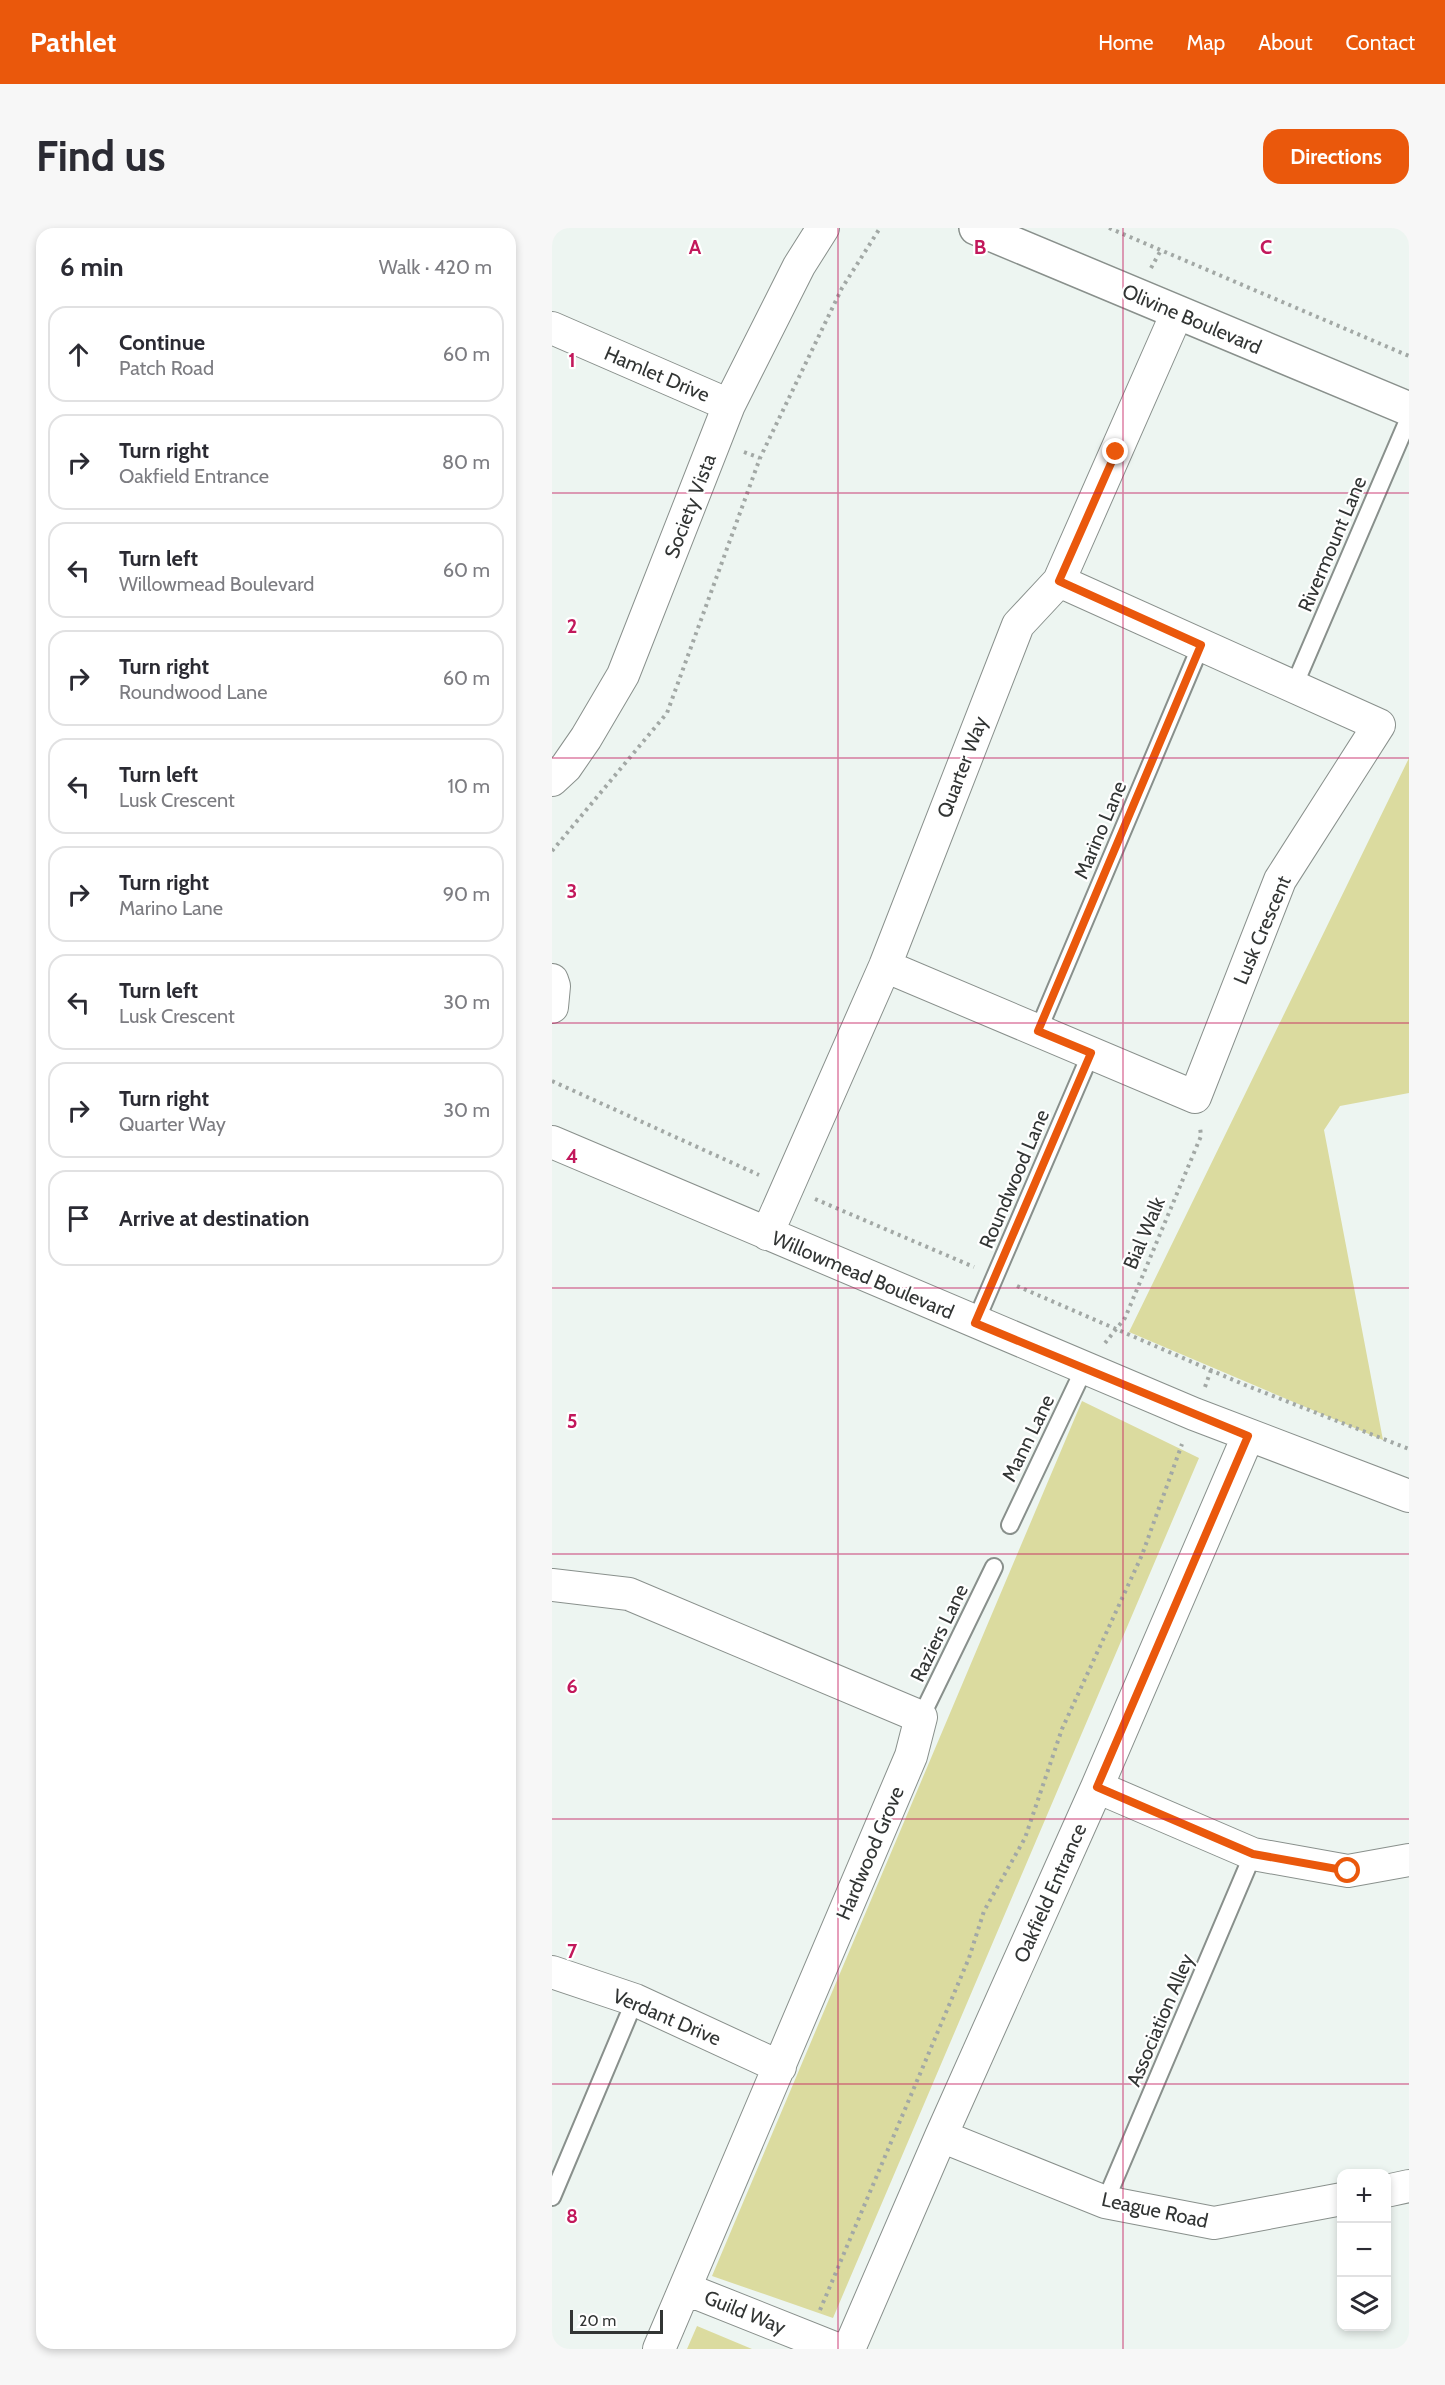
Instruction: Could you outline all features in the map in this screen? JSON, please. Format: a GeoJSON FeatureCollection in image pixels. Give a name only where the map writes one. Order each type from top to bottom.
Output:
{"type":"FeatureCollection","features":[{"type":"Feature","properties":{"kind":"street","name":"Society Vista"},"geometry":{"type":"LineString","coordinates":[[552,780],[566,767],[586,738],[623,675],[729,405],[799,266],[823,228]]}},
{"type":"Feature","properties":{"kind":"street","name":"Olivine Boulevard"},"geometry":{"type":"LineString","coordinates":[[976,228],[1409,409]]}},
{"type":"Feature","properties":{"kind":"street","name":"Quarter Way"},"geometry":{"type":"LineString","coordinates":[[767,1234],[885,966],[1018,625],[1059,581],[1177,313]]}},
{"type":"Feature","properties":{"kind":"street","name":"Hamlet Drive"},"geometry":{"type":"LineString","coordinates":[[552,328],[729,405]]}},
{"type":"Feature","properties":{"kind":"street","name":"Lusk Crescent"},"geometry":{"type":"LineString","coordinates":[[1059,581],[1379,725],[1280,880],[1195,1097]]}},
{"type":"Feature","properties":{"kind":"street"},"geometry":{"type":"LineString","coordinates":[[885,966],[1195,1097]]}},
{"type":"Feature","properties":{"kind":"street"},"geometry":{"type":"LineString","coordinates":[[552,980],[554,986],[552,1007]]}},
{"type":"Feature","properties":{"kind":"street","name":"Willowmead Boulevard"},"geometry":{"type":"LineString","coordinates":[[552,1142],[1084,1369],[1248,1436],[1409,1496]]}},
{"type":"Feature","properties":{"kind":"street","name":"Oakfield Entrance"},"geometry":{"type":"LineString","coordinates":[[849,2349],[941,2136],[1097,1787],[1248,1436]]}},
{"type":"Feature","properties":{"kind":"street"},"geometry":{"type":"LineString","coordinates":[[552,1585],[629,1594],[921,1717]]}},
{"type":"Feature","properties":{"kind":"street","name":"Hardwood Grove"},"geometry":{"type":"LineString","coordinates":[[659,2349],[911,1756],[921,1717]]}},
{"type":"Feature","properties":{"kind":"street"},"geometry":{"type":"LineString","coordinates":[[1097,1787],[1253,1854],[1348,1871],[1409,1860]]}},
{"type":"Feature","properties":{"kind":"street","name":"Verdant Drive"},"geometry":{"type":"LineString","coordinates":[[552,1972],[635,2000],[780,2067]]}},
{"type":"Feature","properties":{"kind":"street","name":"League Road"},"geometry":{"type":"LineString","coordinates":[[941,2136],[1105,2202],[1215,2223],[1337,2200]]}},
{"type":"Feature","properties":{"kind":"street"},"geometry":{"type":"LineString","coordinates":[[1391,2190],[1409,2186]]}},
{"type":"Feature","properties":{"kind":"street","name":"Guild Way"},"geometry":{"type":"LineString","coordinates":[[686,2289],[837,2349]]}},
{"type":"Feature","properties":{"kind":"lane","name":"Rivermount Lane"},"geometry":{"type":"LineString","coordinates":[[1294,686],[1409,417]]}},
{"type":"Feature","properties":{"kind":"lane","name":"Marino Lane"},"geometry":{"type":"LineString","coordinates":[[1038,1031],[1201,645]]}},
{"type":"Feature","properties":{"kind":"lane","name":"Roundwood Lane"},"geometry":{"type":"LineString","coordinates":[[975,1323],[1091,1053]]}},
{"type":"Feature","properties":{"kind":"lane","name":"Mann Lane"},"geometry":{"type":"LineString","coordinates":[[1010,1526],[1084,1369]]}},
{"type":"Feature","properties":{"kind":"lane","name":"Raziers Lane"},"geometry":{"type":"LineString","coordinates":[[921,1717],[994,1567]]}},
{"type":"Feature","properties":{"kind":"lane","name":"Association Alley"},"geometry":{"type":"LineString","coordinates":[[1105,2202],[1253,1854]]}},
{"type":"Feature","properties":{"kind":"lane"},"geometry":{"type":"LineString","coordinates":[[552,2197],[635,2000]]}},
{"type":"Feature","properties":{"kind":"path"},"geometry":{"type":"LineString","coordinates":[[552,851],[667,713],[760,458],[842,288],[880,228]]}},
{"type":"Feature","properties":{"kind":"path"},"geometry":{"type":"LineString","coordinates":[[1109,228],[1409,356]]}},
{"type":"Feature","properties":{"kind":"path","name":"Bial Walk"},"geometry":{"type":"LineString","coordinates":[[1084,1369],[1125,1318],[1202,1136],[1195,1097]]}},
{"type":"Feature","properties":{"kind":"path"},"geometry":{"type":"LineString","coordinates":[[807,2337],[923,2070],[969,1958],[984,1911],[1025,1838],[1062,1729],[1142,1555],[1174,1463],[1211,1370]]}},
{"type":"Feature","properties":{"kind":"green space"},"geometry":{"type":"Polygon","coordinates":[[[1409,758],[1409,1093],[1340,1106],[1324,1130],[1383,1440],[1129,1332],[1409,758]]]}},
{"type":"Feature","properties":{"kind":"green space"},"geometry":{"type":"Polygon","coordinates":[[[1082,1401],[1199,1458],[833,2318],[712,2276],[1082,1401]]]}},
{"type":"Feature","properties":{"kind":"green space"},"geometry":{"type":"Polygon","coordinates":[[[697,2326],[752,2349],[687,2349],[697,2326]]]}},
{"type":"Feature","properties":{"kind":"route"},"geometry":{"type":"LineString","coordinates":[[1116,452],[1059,581],[1201,645],[1038,1031],[1091,1053],[975,1323],[1248,1436],[1097,1787],[1253,1854],[1348,1871]]}}]}
